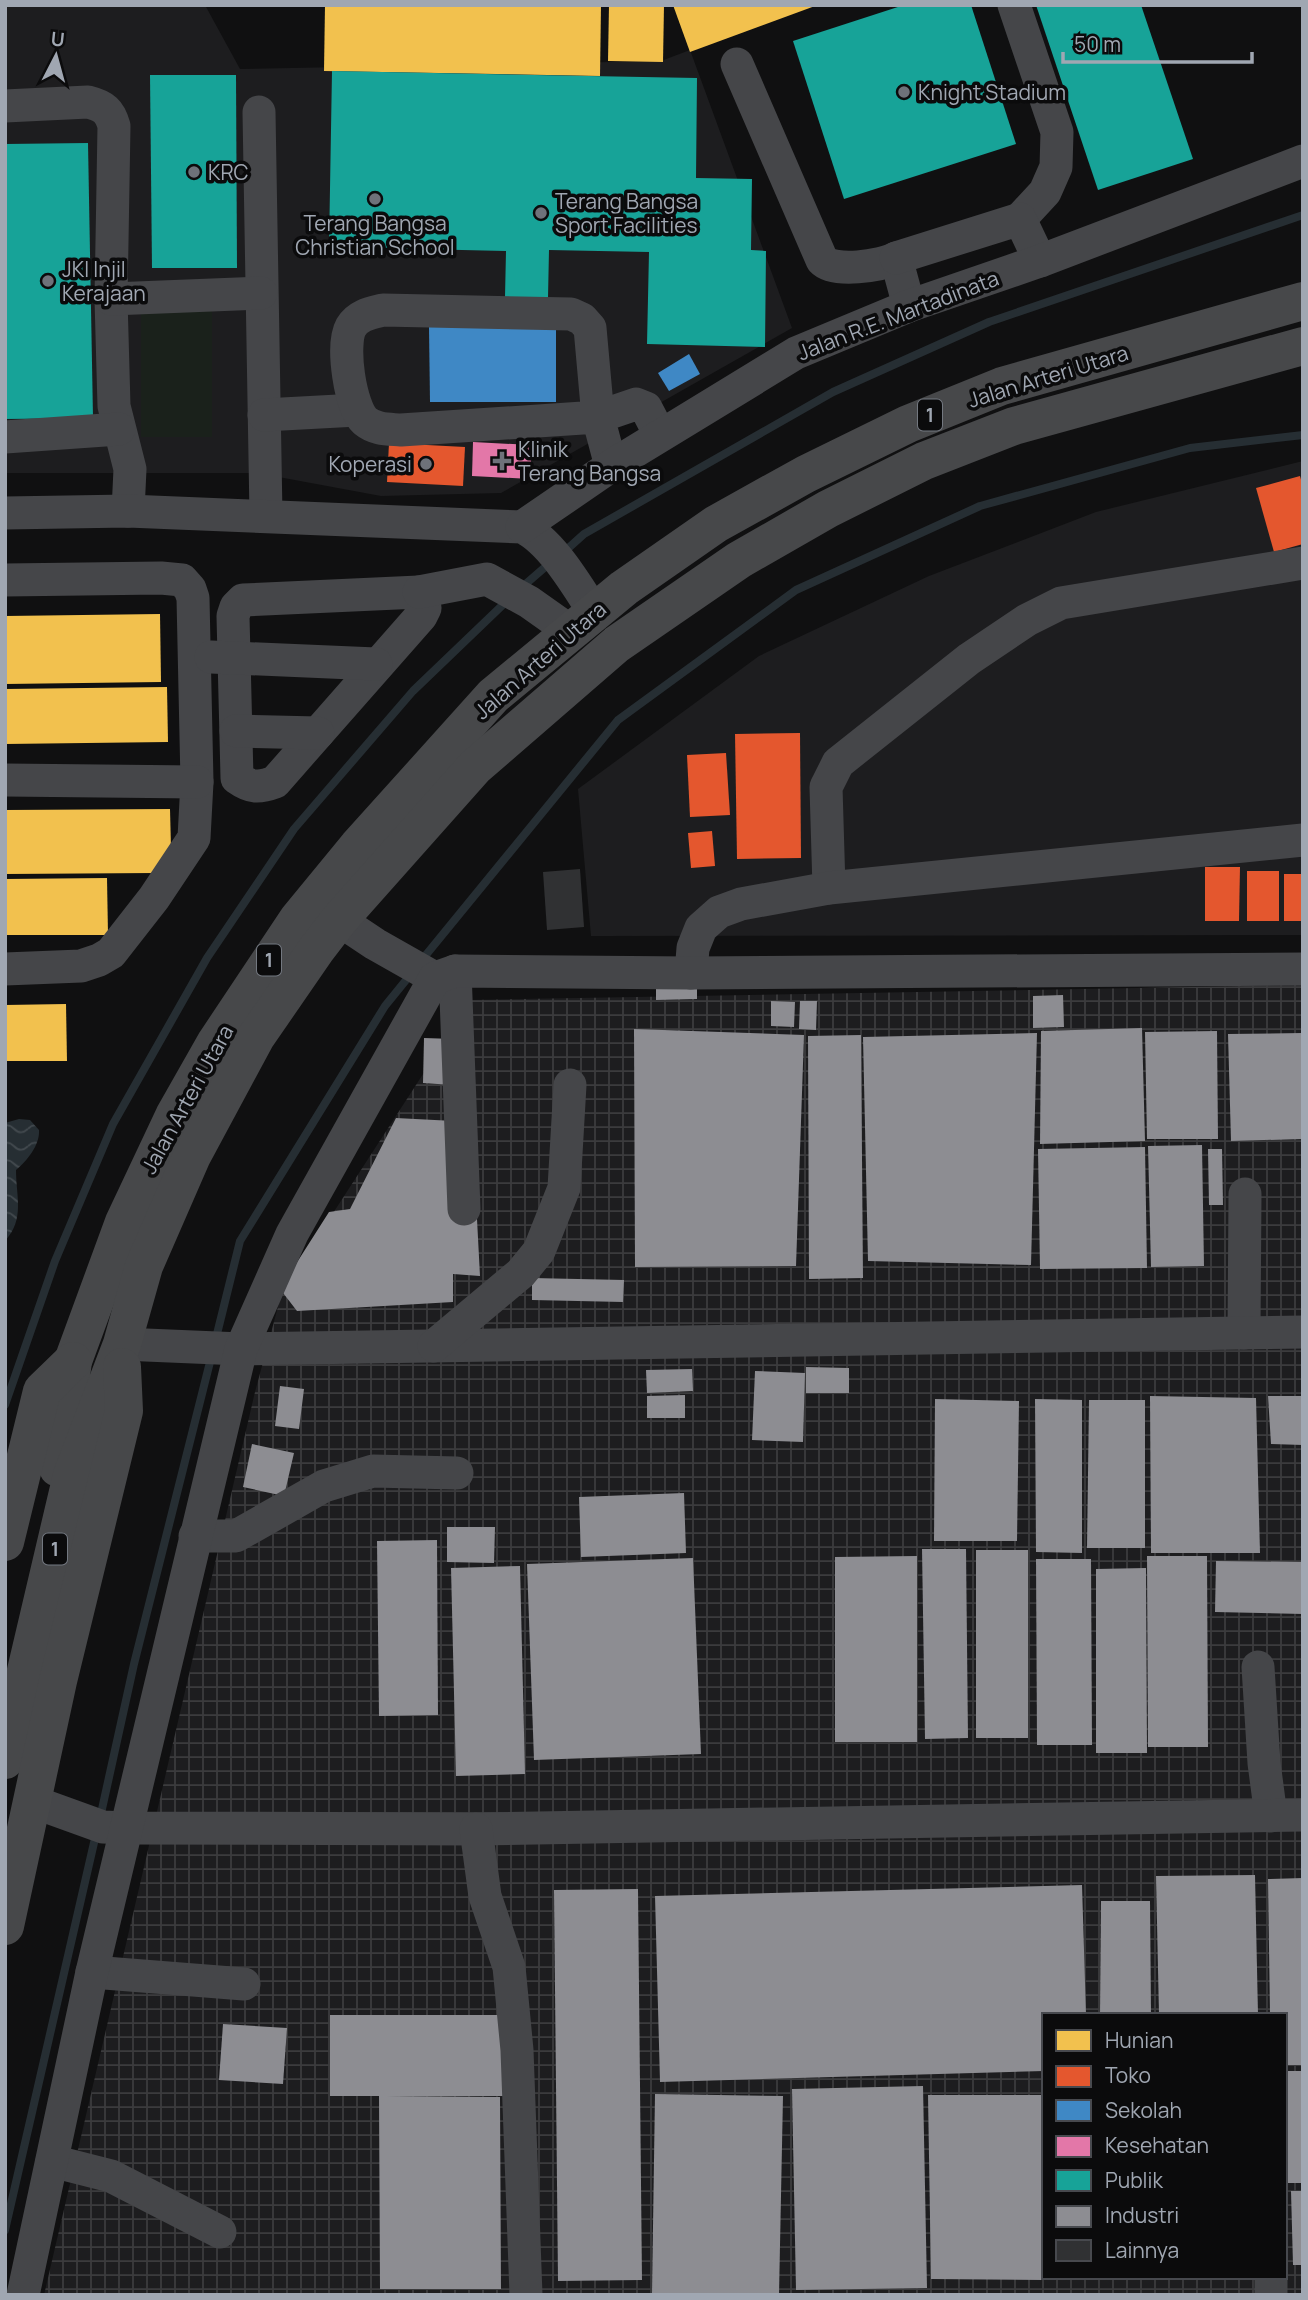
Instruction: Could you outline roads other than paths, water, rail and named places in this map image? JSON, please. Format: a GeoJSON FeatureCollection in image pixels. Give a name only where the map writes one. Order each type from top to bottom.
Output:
{"type":"FeatureCollection","features":[{"type":"Feature","properties":{"kind":"highway","name":"Jalan Arteri Utara"},"geometry":{"type":"LineString","coordinates":[[74,1362],[124,1222],[150,1164],[216,1042],[264,968],[298,919],[358,846],[493,696],[580,609],[716,524],[806,474],[908,424],[1002,386],[1303,301]]}},
{"type":"Feature","properties":{"kind":"highway","name":"Jalan Arteri Utara"},"geometry":{"type":"LineString","coordinates":[[137,1345],[144,1266],[192,1156],[256,1037],[340,920],[475,767],[617,644],[739,560],[828,509],[924,461],[1001,431],[1303,346]]}},
{"type":"Feature","properties":{"kind":"highway"},"geometry":{"type":"LineString","coordinates":[[5,1926],[40,1804],[137,1345]]}},
{"type":"Feature","properties":{"kind":"highway","name":"1"},"geometry":{"type":"LineString","coordinates":[[5,1760],[72,1475],[137,1345]]}},
{"type":"Feature","properties":{"kind":"highway"},"geometry":{"type":"LineString","coordinates":[[5,1542],[42,1391],[74,1362]]}},
{"type":"Feature","properties":{"kind":"highway","name":"1"},"geometry":{"type":"LineString","coordinates":[[5,1696],[57,1472],[74,1362]]}},
{"type":"Feature","properties":{"kind":"street"},"geometry":{"type":"LineString","coordinates":[[737,64],[822,260],[831,265],[876,266],[1020,219],[1045,192],[1056,167],[1057,132],[1014,5]]}},
{"type":"Feature","properties":{"kind":"street"},"geometry":{"type":"LineString","coordinates":[[5,106],[88,102],[110,112],[114,126],[111,299],[114,406],[130,469],[128,511]]}},
{"type":"Feature","properties":{"kind":"street"},"geometry":{"type":"LineString","coordinates":[[259,112],[266,515]]}},
{"type":"Feature","properties":{"kind":"street","name":"Jalan R.E. Martadinata"},"geometry":{"type":"LineString","coordinates":[[534,537],[611,466],[796,353],[909,306],[1040,261],[1303,161]]}},
{"type":"Feature","properties":{"kind":"street"},"geometry":{"type":"LineString","coordinates":[[1020,219],[1040,261]]}},
{"type":"Feature","properties":{"kind":"street"},"geometry":{"type":"LineString","coordinates":[[896,258],[909,306]]}},
{"type":"Feature","properties":{"kind":"street"},"geometry":{"type":"LineString","coordinates":[[111,299],[261,293]]}},
{"type":"Feature","properties":{"kind":"street"},"geometry":{"type":"LineString","coordinates":[[611,466],[598,417],[590,328],[582,319],[571,314],[383,310],[367,313],[352,324],[346,339],[356,410],[376,428],[401,430],[598,417],[636,404],[642,405],[649,412],[660,435]]}},
{"type":"Feature","properties":{"kind":"street"},"geometry":{"type":"LineString","coordinates":[[264,415],[356,410]]}},
{"type":"Feature","properties":{"kind":"street"},"geometry":{"type":"LineString","coordinates":[[5,437],[119,429]]}},
{"type":"Feature","properties":{"kind":"street"},"geometry":{"type":"LineString","coordinates":[[5,513],[128,511],[266,515],[534,537],[580,609]]}},
{"type":"Feature","properties":{"kind":"street"},"geometry":{"type":"LineString","coordinates":[[829,888],[826,787],[838,763],[968,659],[1027,620],[1061,603],[1303,564]]}},
{"type":"Feature","properties":{"kind":"street"},"geometry":{"type":"LineString","coordinates":[[419,592],[425,608],[421,616],[275,782],[248,787],[237,778],[233,616],[236,607],[243,600],[419,592],[487,579],[529,602],[580,609]]}},
{"type":"Feature","properties":{"kind":"street"},"geometry":{"type":"LineString","coordinates":[[5,580],[182,580],[190,589],[193,598],[197,782],[194,838],[154,898],[111,953],[81,967],[5,969]]}},
{"type":"Feature","properties":{"kind":"street"},"geometry":{"type":"LineString","coordinates":[[194,655],[376,664]]}},
{"type":"Feature","properties":{"kind":"street"},"geometry":{"type":"LineString","coordinates":[[236,731],[318,733]]}},
{"type":"Feature","properties":{"kind":"street"},"geometry":{"type":"LineString","coordinates":[[5,780],[197,782]]}},
{"type":"Feature","properties":{"kind":"street"},"geometry":{"type":"LineString","coordinates":[[691,974],[692,948],[701,928],[719,912],[741,904],[829,888],[1303,840]]}},
{"type":"Feature","properties":{"kind":"street"},"geometry":{"type":"LineString","coordinates":[[340,920],[375,944],[437,973],[691,974],[1303,969]]}},
{"type":"Feature","properties":{"kind":"street"},"geometry":{"type":"LineString","coordinates":[[437,973],[464,1209]]}},
{"type":"Feature","properties":{"kind":"street"},"geometry":{"type":"LineString","coordinates":[[23,2295],[92,1972],[115,1828],[195,1536],[231,1349],[437,973]]}},
{"type":"Feature","properties":{"kind":"street"},"geometry":{"type":"LineString","coordinates":[[434,1346],[521,1273],[539,1251],[564,1188],[570,1085]]}},
{"type":"Feature","properties":{"kind":"street"},"geometry":{"type":"LineString","coordinates":[[1244,1333],[1245,1194]]}},
{"type":"Feature","properties":{"kind":"street"},"geometry":{"type":"LineString","coordinates":[[137,1345],[231,1349],[1303,1332]]}},
{"type":"Feature","properties":{"kind":"street"},"geometry":{"type":"LineString","coordinates":[[195,1536],[236,1536],[324,1486],[373,1471],[457,1473]]}},
{"type":"Feature","properties":{"kind":"street"},"geometry":{"type":"LineString","coordinates":[[40,1804],[115,1828],[476,1829],[1287,1816],[1264,1763],[1258,1667]]}},
{"type":"Feature","properties":{"kind":"street"},"geometry":{"type":"LineString","coordinates":[[476,1829],[485,1896],[509,1967],[517,2050],[526,2295]]}},
{"type":"Feature","properties":{"kind":"street"},"geometry":{"type":"LineString","coordinates":[[92,1972],[244,1984]]}},
{"type":"Feature","properties":{"kind":"street"},"geometry":{"type":"LineString","coordinates":[[52,2161],[111,2176],[220,2232]]}},
{"type":"Feature","properties":{"kind":"water"},"geometry":{"type":"Polygon","coordinates":[[[19,1119],[30,1120],[39,1130],[39,1136],[32,1152],[16,1170],[17,1216],[5,1241],[5,1123],[19,1119]]]}},
{"type":"Feature","properties":{"kind":"waterway"},"geometry":{"type":"LineString","coordinates":[[564,552],[584,534],[833,392],[989,322],[1303,215]]}},
{"type":"Feature","properties":{"kind":"waterway"},"geometry":{"type":"LineString","coordinates":[[421,961],[618,720],[796,590],[980,506],[1190,448],[1303,435]]}},
{"type":"Feature","properties":{"kind":"waterway"},"geometry":{"type":"LineString","coordinates":[[521,588],[551,562]]}},
{"type":"Feature","properties":{"kind":"waterway"},"geometry":{"type":"LineString","coordinates":[[5,1405],[55,1261],[113,1124],[207,958],[294,829],[413,691],[509,599]]}},
{"type":"Feature","properties":{"kind":"waterway"},"geometry":{"type":"LineString","coordinates":[[215,1342],[240,1241],[385,1006],[411,974]]}},
{"type":"Feature","properties":{"kind":"waterway"},"geometry":{"type":"LineString","coordinates":[[100,1818],[134,1664],[212,1354]]}},
{"type":"Feature","properties":{"kind":"waterway"},"geometry":{"type":"LineString","coordinates":[[5,2230],[96,1834]]}},
{"type":"Feature","properties":{"kind":"place","name":"Knight Stadium"},"geometry":{"type":"Point","coordinates":[904,92]}},
{"type":"Feature","properties":{"kind":"place","name":"KRC"},"geometry":{"type":"Point","coordinates":[194,172]}},
{"type":"Feature","properties":{"kind":"place","name":"Terang Bangsa Christian School"},"geometry":{"type":"Point","coordinates":[375,199]}},
{"type":"Feature","properties":{"kind":"place","name":"Terang Bangsa Sport Facilities"},"geometry":{"type":"Point","coordinates":[541,213]}},
{"type":"Feature","properties":{"kind":"place","name":"JKI Injil Kerajaan"},"geometry":{"type":"Point","coordinates":[48,281]}},
{"type":"Feature","properties":{"kind":"place","name":"Klinik Terang Bangsa"},"geometry":{"type":"Point","coordinates":[502,461]}},
{"type":"Feature","properties":{"kind":"place","name":"Koperasi"},"geometry":{"type":"Point","coordinates":[426,464]}}]}
